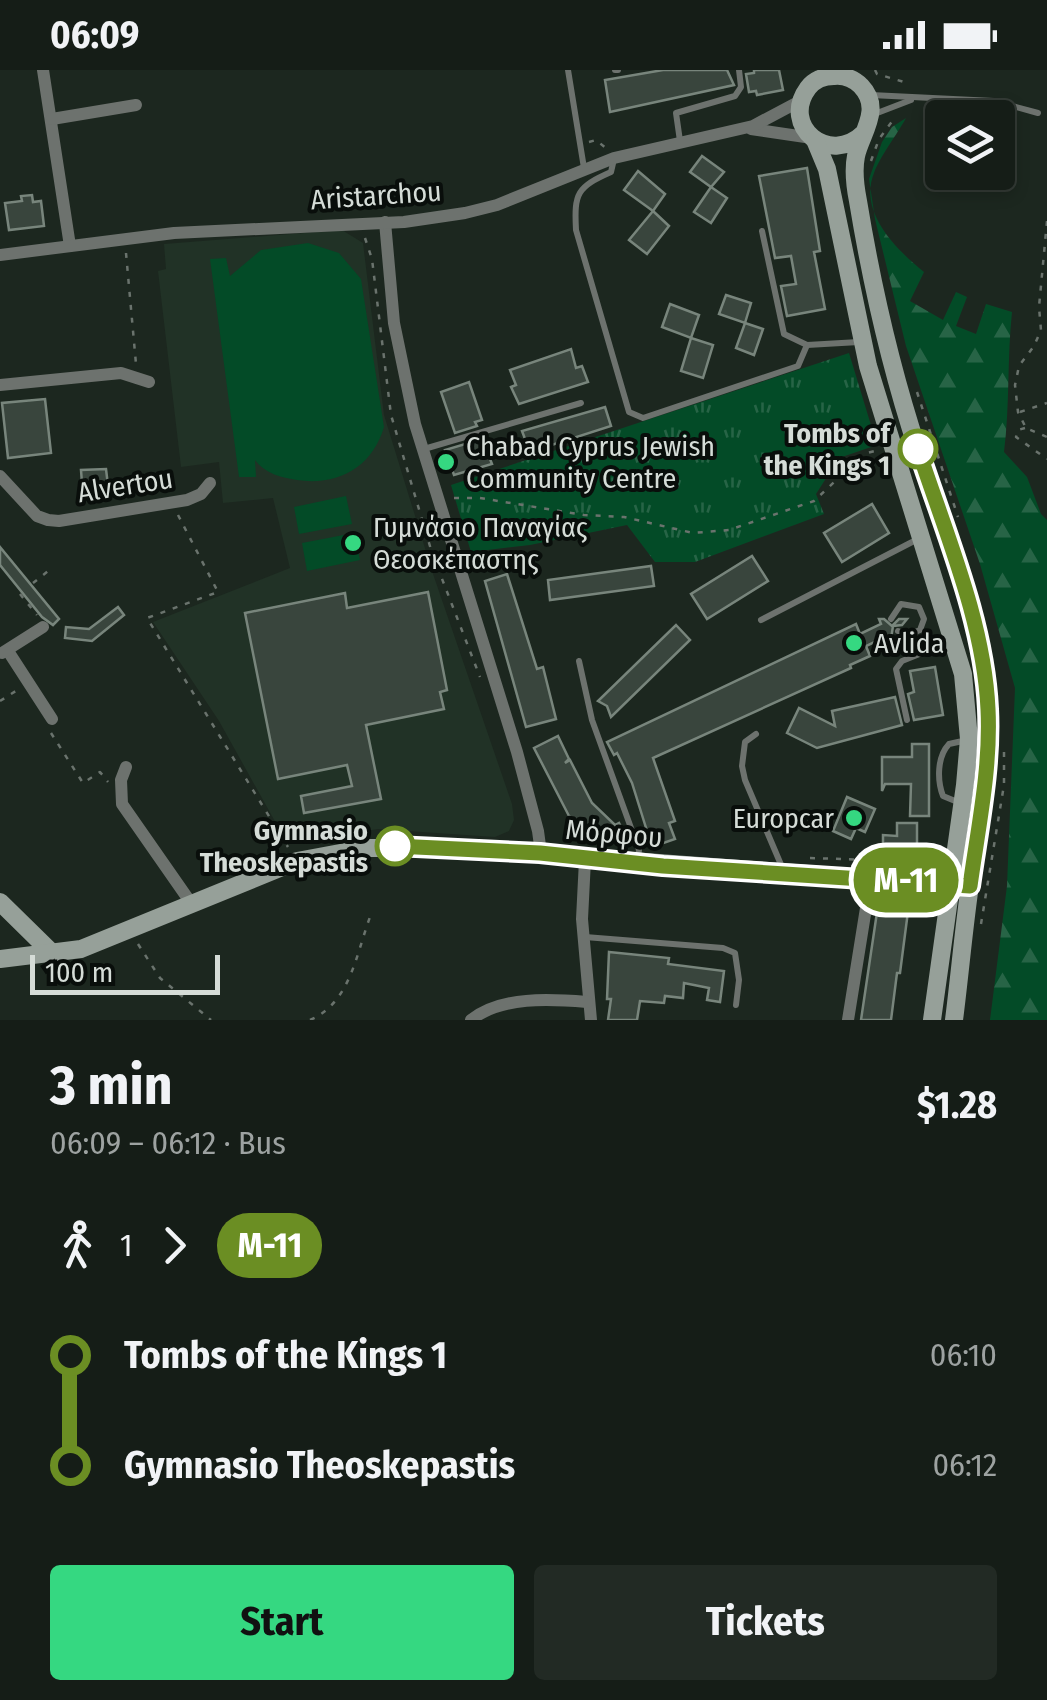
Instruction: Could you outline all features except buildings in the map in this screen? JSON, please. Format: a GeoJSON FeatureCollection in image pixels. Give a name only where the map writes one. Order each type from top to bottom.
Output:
{"type":"FeatureCollection","features":[{"type":"Feature","properties":{"kind":"main road"},"geometry":{"type":"LineString","coordinates":[[932,1020],[962,878],[988,742],[986,682],[969,610],[883,332],[855,184],[856,152],[868,124],[857,82],[815,76],[802,100],[802,124],[814,139],[826,169],[862,341],[963,674],[968,739],[962,804],[962,878],[954,1020]]}},
{"type":"Feature","properties":{"kind":"main road"},"geometry":{"type":"LineString","coordinates":[[814,139],[841,146],[868,124]]}},
{"type":"Feature","properties":{"kind":"main road","name":"Μόρφου"},"geometry":{"type":"LineString","coordinates":[[0,959],[81,948],[297,861],[332,852],[395,846],[762,871],[871,869],[962,878]]}},
{"type":"Feature","properties":{"kind":"main road","name":"Μόρφου"},"geometry":{"type":"LineString","coordinates":[[762,871],[780,862],[864,865],[962,878]]}},
{"type":"Feature","properties":{"kind":"main road"},"geometry":{"type":"LineString","coordinates":[[0,902],[52,952]]}},
{"type":"Feature","properties":{"kind":"street"},"geometry":{"type":"LineString","coordinates":[[43,70],[70,246]]}},
{"type":"Feature","properties":{"kind":"street","name":"Aristarchou"},"geometry":{"type":"LineString","coordinates":[[0,255],[262,226],[385,222],[465,213],[498,205],[614,158],[744,128],[774,117],[802,100]]}},
{"type":"Feature","properties":{"kind":"street"},"geometry":{"type":"LineString","coordinates":[[52,118],[136,106]]}},
{"type":"Feature","properties":{"kind":"street","name":"Aristarchou"},"geometry":{"type":"LineString","coordinates":[[744,128],[814,139]]}},
{"type":"Feature","properties":{"kind":"street"},"geometry":{"type":"LineString","coordinates":[[385,222],[394,323],[422,450],[517,752],[536,821],[540,853]]}},
{"type":"Feature","properties":{"kind":"street"},"geometry":{"type":"LineString","coordinates":[[0,385],[121,372],[143,379]]}},
{"type":"Feature","properties":{"kind":"street","name":"Alvertou"},"geometry":{"type":"LineString","coordinates":[[0,476],[37,516],[59,521],[196,498],[210,483]]}},
{"type":"Feature","properties":{"kind":"street"},"geometry":{"type":"LineString","coordinates":[[44,627],[4,652],[52,720]]}},
{"type":"Feature","properties":{"kind":"street"},"geometry":{"type":"LineString","coordinates":[[126,767],[120,794],[122,804],[191,902]]}},
{"type":"Feature","properties":{"kind":"street"},"geometry":{"type":"LineString","coordinates":[[585,860],[583,936],[591,1020]]}},
{"type":"Feature","properties":{"kind":"street"},"geometry":{"type":"LineString","coordinates":[[848,1020],[871,869]]}},
{"type":"Feature","properties":{"kind":"street"},"geometry":{"type":"LineString","coordinates":[[470,1020],[484,1010],[546,998],[587,1002]]}},
{"type":"Feature","properties":{"kind":"lane"},"geometry":{"type":"LineString","coordinates":[[568,70],[584,170]]}},
{"type":"Feature","properties":{"kind":"lane"},"geometry":{"type":"LineString","coordinates":[[680,143],[676,113],[735,96],[741,87],[739,70]]}},
{"type":"Feature","properties":{"kind":"lane"},"geometry":{"type":"LineString","coordinates":[[857,82],[917,98],[994,102],[1038,113]]}},
{"type":"Feature","properties":{"kind":"lane"},"geometry":{"type":"LineString","coordinates":[[868,124],[917,98]]}},
{"type":"Feature","properties":{"kind":"lane"},"geometry":{"type":"LineString","coordinates":[[614,158],[611,172],[586,183],[574,200],[575,216],[630,412],[643,418],[798,366],[807,345]]}},
{"type":"Feature","properties":{"kind":"lane"},"geometry":{"type":"LineString","coordinates":[[762,230],[784,334],[807,345],[862,341]]}},
{"type":"Feature","properties":{"kind":"lane"},"geometry":{"type":"LineString","coordinates":[[422,450],[581,402]]}},
{"type":"Feature","properties":{"kind":"lane"},"geometry":{"type":"LineString","coordinates":[[761,620],[922,537]]}},
{"type":"Feature","properties":{"kind":"lane"},"geometry":{"type":"LineString","coordinates":[[920,608],[941,600]]}},
{"type":"Feature","properties":{"kind":"lane"},"geometry":{"type":"LineString","coordinates":[[892,619],[902,604],[920,608],[924,619],[920,630],[908,635],[898,631]]}},
{"type":"Feature","properties":{"kind":"lane"},"geometry":{"type":"LineString","coordinates":[[908,720],[896,669],[902,662],[953,640]]}},
{"type":"Feature","properties":{"kind":"lane"},"geometry":{"type":"LineString","coordinates":[[579,661],[592,720],[639,850],[638,864]]}},
{"type":"Feature","properties":{"kind":"lane"},"geometry":{"type":"LineString","coordinates":[[756,734],[746,742],[742,766],[780,862]]}},
{"type":"Feature","properties":{"kind":"lane"},"geometry":{"type":"LineString","coordinates":[[962,804],[943,796],[940,760],[948,744],[968,739]]}},
{"type":"Feature","properties":{"kind":"lane"},"geometry":{"type":"LineString","coordinates":[[583,936],[723,948],[734,953],[738,963],[736,1005]]}},
{"type":"Feature","properties":{"kind":"path"},"geometry":{"type":"LineString","coordinates":[[1026,428],[1018,412],[1015,376],[1042,330],[1039,307],[1047,221]]}},
{"type":"Feature","properties":{"kind":"path"},"geometry":{"type":"LineString","coordinates":[[359,234],[366,238],[370,249],[391,415],[432,553],[480,677]]}},
{"type":"Feature","properties":{"kind":"path"},"geometry":{"type":"LineString","coordinates":[[125,240],[143,379]]}},
{"type":"Feature","properties":{"kind":"path"},"geometry":{"type":"LineString","coordinates":[[1018,412],[1047,403]]}},
{"type":"Feature","properties":{"kind":"path"},"geometry":{"type":"LineString","coordinates":[[1047,437],[1026,428],[1018,430],[1016,437],[1047,458]]}},
{"type":"Feature","properties":{"kind":"path"},"geometry":{"type":"LineString","coordinates":[[436,498],[480,498],[584,515],[624,516],[694,533],[729,530],[814,501],[864,454],[894,445]]}},
{"type":"Feature","properties":{"kind":"path"},"geometry":{"type":"LineString","coordinates":[[172,502],[218,592],[147,618],[297,861]]}},
{"type":"Feature","properties":{"kind":"path"},"geometry":{"type":"LineString","coordinates":[[33,583],[52,568]]}},
{"type":"Feature","properties":{"kind":"path"},"geometry":{"type":"LineString","coordinates":[[20,594],[44,627]]}},
{"type":"Feature","properties":{"kind":"path"},"geometry":{"type":"LineString","coordinates":[[0,701],[28,682]]}},
{"type":"Feature","properties":{"kind":"path"},"geometry":{"type":"LineString","coordinates":[[52,720],[50,731],[83,783],[100,772],[120,794]]}},
{"type":"Feature","properties":{"kind":"path"},"geometry":{"type":"LineString","coordinates":[[780,862],[871,869]]}},
{"type":"Feature","properties":{"kind":"path"},"geometry":{"type":"LineString","coordinates":[[310,1020],[324,1014],[342,996],[370,917]]}},
{"type":"Feature","properties":{"kind":"path"},"geometry":{"type":"LineString","coordinates":[[129,930],[160,978],[211,1020]]}},
{"type":"Feature","properties":{"kind":"path"},"geometry":{"type":"LineString","coordinates":[[323,1020],[324,1014]]}},
{"type":"Feature","properties":{"kind":"shaded area","name":"Γυμνάσιο Παναγίας Θεοσκέπαστης"},"geometry":{"type":"Polygon","coordinates":[[[342,230],[363,243],[384,415],[432,571],[512,804],[514,820],[509,831],[495,837],[378,829],[287,843],[219,721],[153,622],[290,568],[273,498],[223,503],[219,462],[181,467],[158,271],[166,269],[164,244],[342,230]]]}},
{"type":"Feature","properties":{"kind":"green space"},"geometry":{"type":"Polygon","coordinates":[[[906,118],[876,167],[871,189],[869,179],[882,142],[892,127],[906,118]]]}},
{"type":"Feature","properties":{"kind":"green space"},"geometry":{"type":"Polygon","coordinates":[[[874,210],[892,242],[924,272],[910,301],[943,320],[956,292],[967,297],[956,326],[976,334],[986,304],[1012,312],[1004,452],[1027,477],[1047,520],[1047,1020],[990,1020],[1007,886],[1015,688],[980,564],[906,346],[874,210]]]}},
{"type":"Feature","properties":{"kind":"green space"},"geometry":{"type":"Polygon","coordinates":[[[308,243],[339,253],[361,279],[384,427],[362,463],[339,477],[291,479],[268,472],[255,460],[256,477],[239,477],[210,259],[226,258],[230,276],[261,250],[308,243]]]}},
{"type":"Feature","properties":{"kind":"green space"},"geometry":{"type":"Polygon","coordinates":[[[849,353],[877,445],[839,458],[816,494],[824,514],[695,562],[655,562],[627,525],[530,545],[471,552],[451,485],[849,353]]]}},
{"type":"Feature","properties":{"kind":"green space"},"geometry":{"type":"Polygon","coordinates":[[[346,496],[352,524],[299,534],[294,507],[346,496]]]}},
{"type":"Feature","properties":{"kind":"green space"},"geometry":{"type":"Polygon","coordinates":[[[354,533],[360,560],[307,571],[302,543],[354,533]]]}},
{"type":"Feature","properties":{"kind":"bus line","name":"M-11"},"geometry":{"type":"LineString","coordinates":[[395,846],[540,853],[663,866],[970,886],[988,742],[986,682],[978,640],[918,449]]}},
{"type":"Feature","properties":{"kind":"place","name":"Tombs of the Kings 1"},"geometry":{"type":"Point","coordinates":[918,449]}},
{"type":"Feature","properties":{"kind":"place","name":"Chabad Cyprus Jewish Community Centre"},"geometry":{"type":"Point","coordinates":[446,462]}},
{"type":"Feature","properties":{"kind":"place","name":"Γυμνάσιο Παναγίας Θεοσκέπαστης"},"geometry":{"type":"Point","coordinates":[353,543]}},
{"type":"Feature","properties":{"kind":"place","name":"Avlida"},"geometry":{"type":"Point","coordinates":[854,643]}},
{"type":"Feature","properties":{"kind":"place","name":"Europcar"},"geometry":{"type":"Point","coordinates":[854,818]}},
{"type":"Feature","properties":{"kind":"place","name":"Gymnasio Theoskepastis"},"geometry":{"type":"Point","coordinates":[395,846]}}]}
